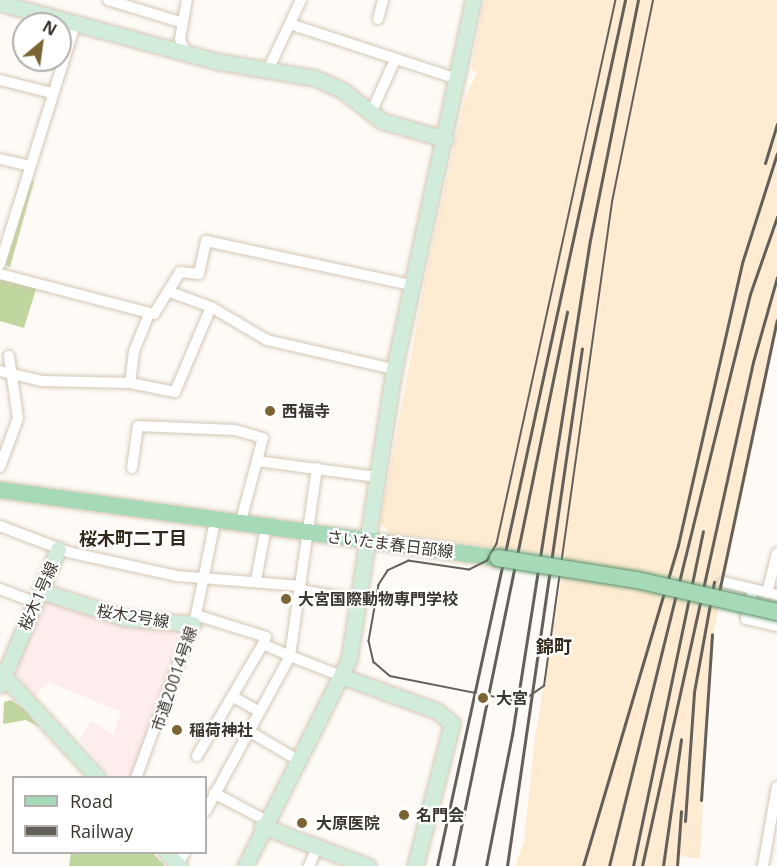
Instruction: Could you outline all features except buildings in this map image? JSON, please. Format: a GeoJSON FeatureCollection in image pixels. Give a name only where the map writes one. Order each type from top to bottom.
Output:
{"type":"FeatureCollection","features":[{"type":"Feature","properties":{"kind":"main road","name":"さいたま春日部線"},"geometry":{"type":"LineString","coordinates":[[0,490],[498,558],[626,578],[777,612]]}},
{"type":"Feature","properties":{"kind":"street"},"geometry":{"type":"LineString","coordinates":[[108,0],[183,23]]}},
{"type":"Feature","properties":{"kind":"street"},"geometry":{"type":"LineString","coordinates":[[186,54],[183,23],[187,0]]}},
{"type":"Feature","properties":{"kind":"street"},"geometry":{"type":"LineString","coordinates":[[268,70],[301,0]]}},
{"type":"Feature","properties":{"kind":"street"},"geometry":{"type":"LineString","coordinates":[[378,19],[383,0]]}},
{"type":"Feature","properties":{"kind":"street"},"geometry":{"type":"LineString","coordinates":[[245,866],[296,759],[344,677],[360,600],[394,369],[445,139],[472,0]]}},
{"type":"Feature","properties":{"kind":"street"},"geometry":{"type":"LineString","coordinates":[[0,3],[186,54],[328,83],[370,115],[445,139]]}},
{"type":"Feature","properties":{"kind":"street"},"geometry":{"type":"LineString","coordinates":[[0,264],[75,24]]}},
{"type":"Feature","properties":{"kind":"street"},"geometry":{"type":"LineString","coordinates":[[290,24],[457,79]]}},
{"type":"Feature","properties":{"kind":"street"},"geometry":{"type":"LineString","coordinates":[[370,115],[395,60]]}},
{"type":"Feature","properties":{"kind":"street"},"geometry":{"type":"LineString","coordinates":[[0,80],[52,93]]}},
{"type":"Feature","properties":{"kind":"street"},"geometry":{"type":"LineString","coordinates":[[0,159],[30,166]]}},
{"type":"Feature","properties":{"kind":"street"},"geometry":{"type":"LineString","coordinates":[[130,383],[134,351],[149,314],[170,292],[180,272],[199,274],[206,241],[411,285]]}},
{"type":"Feature","properties":{"kind":"street"},"geometry":{"type":"LineString","coordinates":[[0,274],[149,314]]}},
{"type":"Feature","properties":{"kind":"street"},"geometry":{"type":"LineString","coordinates":[[170,292],[211,307],[267,340],[394,369]]}},
{"type":"Feature","properties":{"kind":"street"},"geometry":{"type":"LineString","coordinates":[[0,371],[12,377],[130,383],[175,392],[211,307]]}},
{"type":"Feature","properties":{"kind":"street"},"geometry":{"type":"LineString","coordinates":[[0,467],[18,418],[9,356]]}},
{"type":"Feature","properties":{"kind":"street"},"geometry":{"type":"LineString","coordinates":[[132,468],[138,426],[236,430],[263,438],[240,524]]}},
{"type":"Feature","properties":{"kind":"street"},"geometry":{"type":"LineString","coordinates":[[257,461],[377,477]]}},
{"type":"Feature","properties":{"kind":"street"},"geometry":{"type":"LineString","coordinates":[[207,809],[247,730],[290,656],[317,468]]}},
{"type":"Feature","properties":{"kind":"street","name":"市道20014号線"},"geometry":{"type":"LineString","coordinates":[[136,776],[195,620],[206,577],[216,520]]}},
{"type":"Feature","properties":{"kind":"street"},"geometry":{"type":"LineString","coordinates":[[0,526],[58,549],[177,576],[256,580],[360,600]]}},
{"type":"Feature","properties":{"kind":"street"},"geometry":{"type":"LineString","coordinates":[[256,580],[266,527]]}},
{"type":"Feature","properties":{"kind":"street","name":"桜木1号線"},"geometry":{"type":"LineString","coordinates":[[1,677],[58,549]]}},
{"type":"Feature","properties":{"kind":"street"},"geometry":{"type":"LineString","coordinates":[[724,582],[772,594],[777,553]]}},
{"type":"Feature","properties":{"kind":"street"},"geometry":{"type":"LineString","coordinates":[[0,589],[28,600]]}},
{"type":"Feature","properties":{"kind":"street"},"geometry":{"type":"LineString","coordinates":[[753,589],[746,619],[777,626]]}},
{"type":"Feature","properties":{"kind":"street","name":"桜木2号線"},"geometry":{"type":"LineString","coordinates":[[41,591],[125,618],[195,620]]}},
{"type":"Feature","properties":{"kind":"street"},"geometry":{"type":"LineString","coordinates":[[195,620],[266,637],[197,756]]}},
{"type":"Feature","properties":{"kind":"street"},"geometry":{"type":"LineString","coordinates":[[262,644],[437,711],[452,723],[415,866]]}},
{"type":"Feature","properties":{"kind":"street"},"geometry":{"type":"LineString","coordinates":[[1,677],[97,776]]}},
{"type":"Feature","properties":{"kind":"street"},"geometry":{"type":"LineString","coordinates":[[232,696],[258,711]]}},
{"type":"Feature","properties":{"kind":"street"},"geometry":{"type":"LineString","coordinates":[[247,730],[296,759]]}},
{"type":"Feature","properties":{"kind":"street"},"geometry":{"type":"LineString","coordinates":[[763,866],[777,787]]}},
{"type":"Feature","properties":{"kind":"street"},"geometry":{"type":"LineString","coordinates":[[214,793],[264,823],[317,847],[368,866]]}},
{"type":"Feature","properties":{"kind":"street"},"geometry":{"type":"LineString","coordinates":[[309,866],[317,847]]}},
{"type":"Feature","properties":{"kind":"street"},"geometry":{"type":"LineString","coordinates":[[168,854],[178,866]]}},
{"type":"Feature","properties":{"kind":"shaded area"},"geometry":{"type":"Polygon","coordinates":[[[484,0],[777,0],[777,330],[712,639],[700,859],[681,856],[679,866],[515,866],[524,842],[535,737],[565,557],[389,533],[380,522],[428,264],[465,97],[477,72],[471,70],[484,0]]]}},
{"type":"Feature","properties":{"kind":"shaded area"},"geometry":{"type":"Polygon","coordinates":[[[45,596],[189,629],[133,776],[110,776],[80,740],[91,720],[113,735],[121,712],[49,682],[35,696],[13,671],[45,596]]]}},
{"type":"Feature","properties":{"kind":"green space"},"geometry":{"type":"Polygon","coordinates":[[[27,180],[34,181],[10,267],[2,264],[27,180]]]}},
{"type":"Feature","properties":{"kind":"green space"},"geometry":{"type":"Polygon","coordinates":[[[0,276],[37,286],[24,328],[0,321],[0,276]]]}},
{"type":"Feature","properties":{"kind":"green space"},"geometry":{"type":"Polygon","coordinates":[[[11,700],[25,710],[39,727],[26,720],[3,724],[4,702],[11,700]]]}},
{"type":"Feature","properties":{"kind":"green space"},"geometry":{"type":"Polygon","coordinates":[[[71,854],[154,854],[165,866],[69,866],[71,854]]]}},
{"type":"Feature","properties":{"kind":"tram line"},"geometry":{"type":"LineString","coordinates":[[616,0],[497,544],[487,561],[469,570],[409,561],[388,571],[379,585],[369,641],[374,662],[390,676],[521,702],[544,686],[612,202],[653,0]]}},
{"type":"Feature","properties":{"kind":"railway"},"geometry":{"type":"LineString","coordinates":[[437,866],[625,0]]}},
{"type":"Feature","properties":{"kind":"railway"},"geometry":{"type":"LineString","coordinates":[[486,866],[512,735],[590,240],[638,0]]}},
{"type":"Feature","properties":{"kind":"railway"},"geometry":{"type":"LineString","coordinates":[[765,163],[777,124]]}},
{"type":"Feature","properties":{"kind":"railway"},"geometry":{"type":"LineString","coordinates":[[583,866],[678,545],[742,263],[777,153]]}},
{"type":"Feature","properties":{"kind":"railway"},"geometry":{"type":"LineString","coordinates":[[609,866],[750,294],[777,217]]}},
{"type":"Feature","properties":{"kind":"railway"},"geometry":{"type":"LineString","coordinates":[[642,866],[753,362],[777,277]]}},
{"type":"Feature","properties":{"kind":"railway"},"geometry":{"type":"LineString","coordinates":[[453,866],[567,312]]}},
{"type":"Feature","properties":{"kind":"railway"},"geometry":{"type":"LineString","coordinates":[[719,592],[777,320]]}},
{"type":"Feature","properties":{"kind":"railway"},"geometry":{"type":"LineString","coordinates":[[507,866],[582,348]]}},
{"type":"Feature","properties":{"kind":"railway"},"geometry":{"type":"LineString","coordinates":[[633,866],[703,531]]}},
{"type":"Feature","properties":{"kind":"railway"},"geometry":{"type":"LineString","coordinates":[[685,821],[694,692],[714,582]]}},
{"type":"Feature","properties":{"kind":"railway"},"geometry":{"type":"LineString","coordinates":[[701,800],[712,634]]}},
{"type":"Feature","properties":{"kind":"railway"},"geometry":{"type":"LineString","coordinates":[[663,866],[681,739]]}},
{"type":"Feature","properties":{"kind":"railway"},"geometry":{"type":"LineString","coordinates":[[677,866],[681,811]]}},
{"type":"Feature","properties":{"kind":"place","name":"西福寺"},"geometry":{"type":"Point","coordinates":[270,411]}},
{"type":"Feature","properties":{"kind":"place","name":"大宮国際動物専門学校"},"geometry":{"type":"Point","coordinates":[286,599]}},
{"type":"Feature","properties":{"kind":"place","name":"大宮"},"geometry":{"type":"Point","coordinates":[483,698]}},
{"type":"Feature","properties":{"kind":"place","name":"稲荷神社"},"geometry":{"type":"Point","coordinates":[177,730]}},
{"type":"Feature","properties":{"kind":"place","name":"名門会"},"geometry":{"type":"Point","coordinates":[404,815]}},
{"type":"Feature","properties":{"kind":"place","name":"大原医院"},"geometry":{"type":"Point","coordinates":[302,823]}},
{"type":"Feature","properties":{"kind":"district","name":"桜木町二丁目"},"geometry":{"type":"Point","coordinates":[133,538]}},
{"type":"Feature","properties":{"kind":"district","name":"錦町"},"geometry":{"type":"Point","coordinates":[554,646]}}]}
